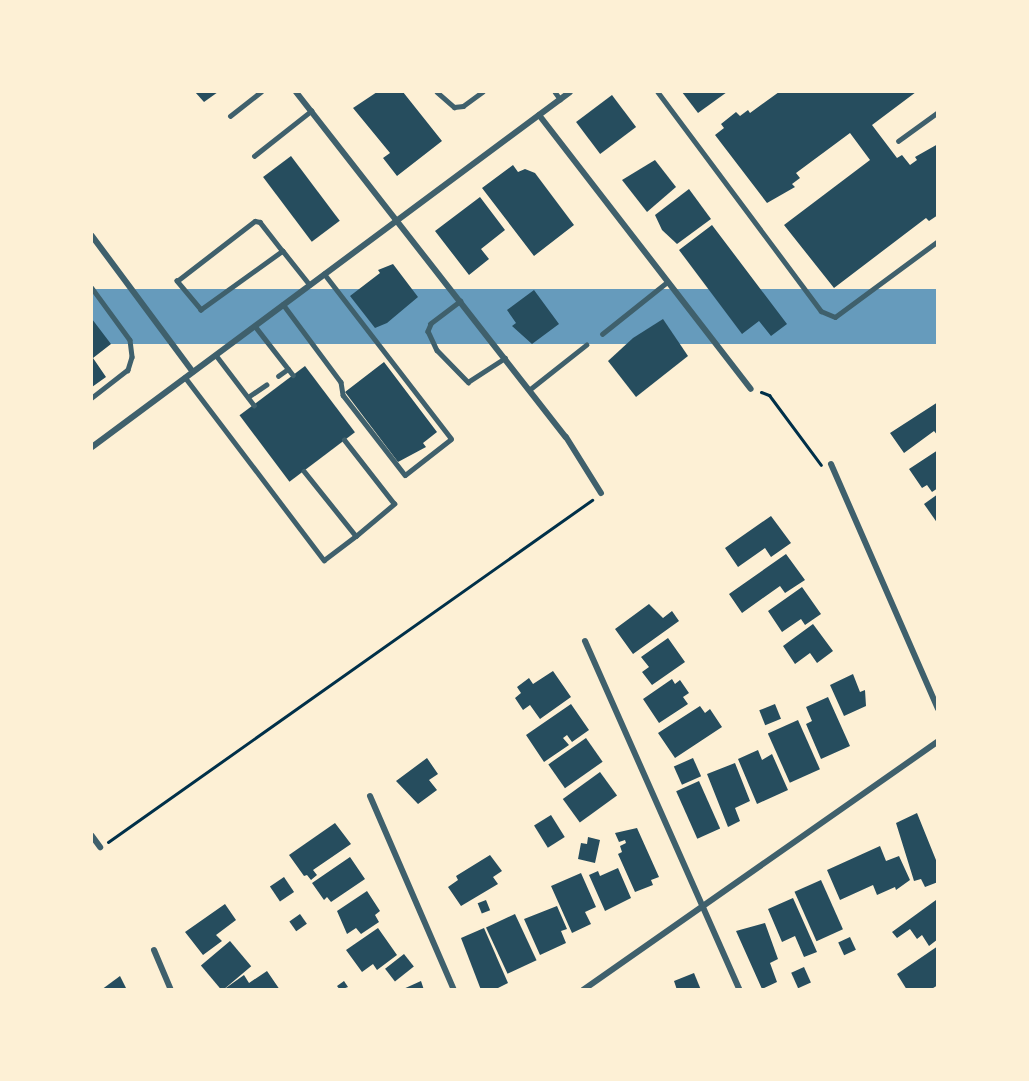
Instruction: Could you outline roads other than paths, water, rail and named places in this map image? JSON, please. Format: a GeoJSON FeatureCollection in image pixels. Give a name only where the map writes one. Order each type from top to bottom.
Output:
{"type":"FeatureCollection","features":[{"type":"Feature","properties":{"kind":"street"},"geometry":{"type":"LineString","coordinates":[[296,92],[398,219],[566,437],[601,493]]}},
{"type":"Feature","properties":{"kind":"street"},"geometry":{"type":"LineString","coordinates":[[92,447],[570,92]]}},
{"type":"Feature","properties":{"kind":"street"},"geometry":{"type":"LineString","coordinates":[[538,115],[666,283],[751,388]]}},
{"type":"Feature","properties":{"kind":"street"},"geometry":{"type":"LineString","coordinates":[[92,236],[192,372]]}},
{"type":"Feature","properties":{"kind":"street"},"geometry":{"type":"LineString","coordinates":[[831,464],[938,709]]}},
{"type":"Feature","properties":{"kind":"street"},"geometry":{"type":"LineString","coordinates":[[585,641],[740,990]]}},
{"type":"Feature","properties":{"kind":"street"},"geometry":{"type":"LineString","coordinates":[[583,990],[938,741]]}},
{"type":"Feature","properties":{"kind":"street"},"geometry":{"type":"LineString","coordinates":[[370,795],[454,990]]}},
{"type":"Feature","properties":{"kind":"street"},"geometry":{"type":"LineString","coordinates":[[92,836],[99,847]]}},
{"type":"Feature","properties":{"kind":"street"},"geometry":{"type":"LineString","coordinates":[[154,950],[171,990]]}},
{"type":"Feature","properties":{"kind":"lane"},"geometry":{"type":"LineString","coordinates":[[230,116],[261,92]]}},
{"type":"Feature","properties":{"kind":"lane"},"geometry":{"type":"LineString","coordinates":[[437,92],[446,104],[454,107],[463,106],[482,92]]}},
{"type":"Feature","properties":{"kind":"lane"},"geometry":{"type":"LineString","coordinates":[[555,92],[560,99]]}},
{"type":"Feature","properties":{"kind":"lane"},"geometry":{"type":"LineString","coordinates":[[658,92],[821,310],[835,317],[938,241]]}},
{"type":"Feature","properties":{"kind":"lane"},"geometry":{"type":"LineString","coordinates":[[254,156],[311,111]]}},
{"type":"Feature","properties":{"kind":"lane"},"geometry":{"type":"LineString","coordinates":[[898,141],[938,111]]}},
{"type":"Feature","properties":{"kind":"lane"},"geometry":{"type":"LineString","coordinates":[[283,251],[201,310],[177,281],[255,221],[283,251],[310,285]]}},
{"type":"Feature","properties":{"kind":"lane"},"geometry":{"type":"LineString","coordinates":[[284,304],[341,382],[343,395],[405,475],[451,439],[324,274]]}},
{"type":"Feature","properties":{"kind":"lane"},"geometry":{"type":"LineString","coordinates":[[602,334],[666,283]]}},
{"type":"Feature","properties":{"kind":"lane"},"geometry":{"type":"LineString","coordinates":[[92,288],[130,340],[132,357],[128,370],[92,398]]}},
{"type":"Feature","properties":{"kind":"lane"},"geometry":{"type":"LineString","coordinates":[[461,301],[431,324],[429,331],[437,350],[468,382],[505,358]]}},
{"type":"Feature","properties":{"kind":"lane"},"geometry":{"type":"LineString","coordinates":[[255,326],[293,375]]}},
{"type":"Feature","properties":{"kind":"lane"},"geometry":{"type":"LineString","coordinates":[[529,390],[586,345]]}},
{"type":"Feature","properties":{"kind":"lane"},"geometry":{"type":"LineString","coordinates":[[216,355],[254,405]]}},
{"type":"Feature","properties":{"kind":"lane"},"geometry":{"type":"LineString","coordinates":[[278,376],[288,369]]}},
{"type":"Feature","properties":{"kind":"lane"},"geometry":{"type":"LineString","coordinates":[[185,377],[324,560],[394,504],[344,440]]}},
{"type":"Feature","properties":{"kind":"lane"},"geometry":{"type":"LineString","coordinates":[[248,397],[266,385]]}},
{"type":"Feature","properties":{"kind":"lane"},"geometry":{"type":"LineString","coordinates":[[304,471],[356,536]]}},
{"type":"Feature","properties":{"kind":"water"},"geometry":{"type":"Polygon","coordinates":[[[92,289],[937,289],[937,344],[92,344],[92,289]]]}}]}
